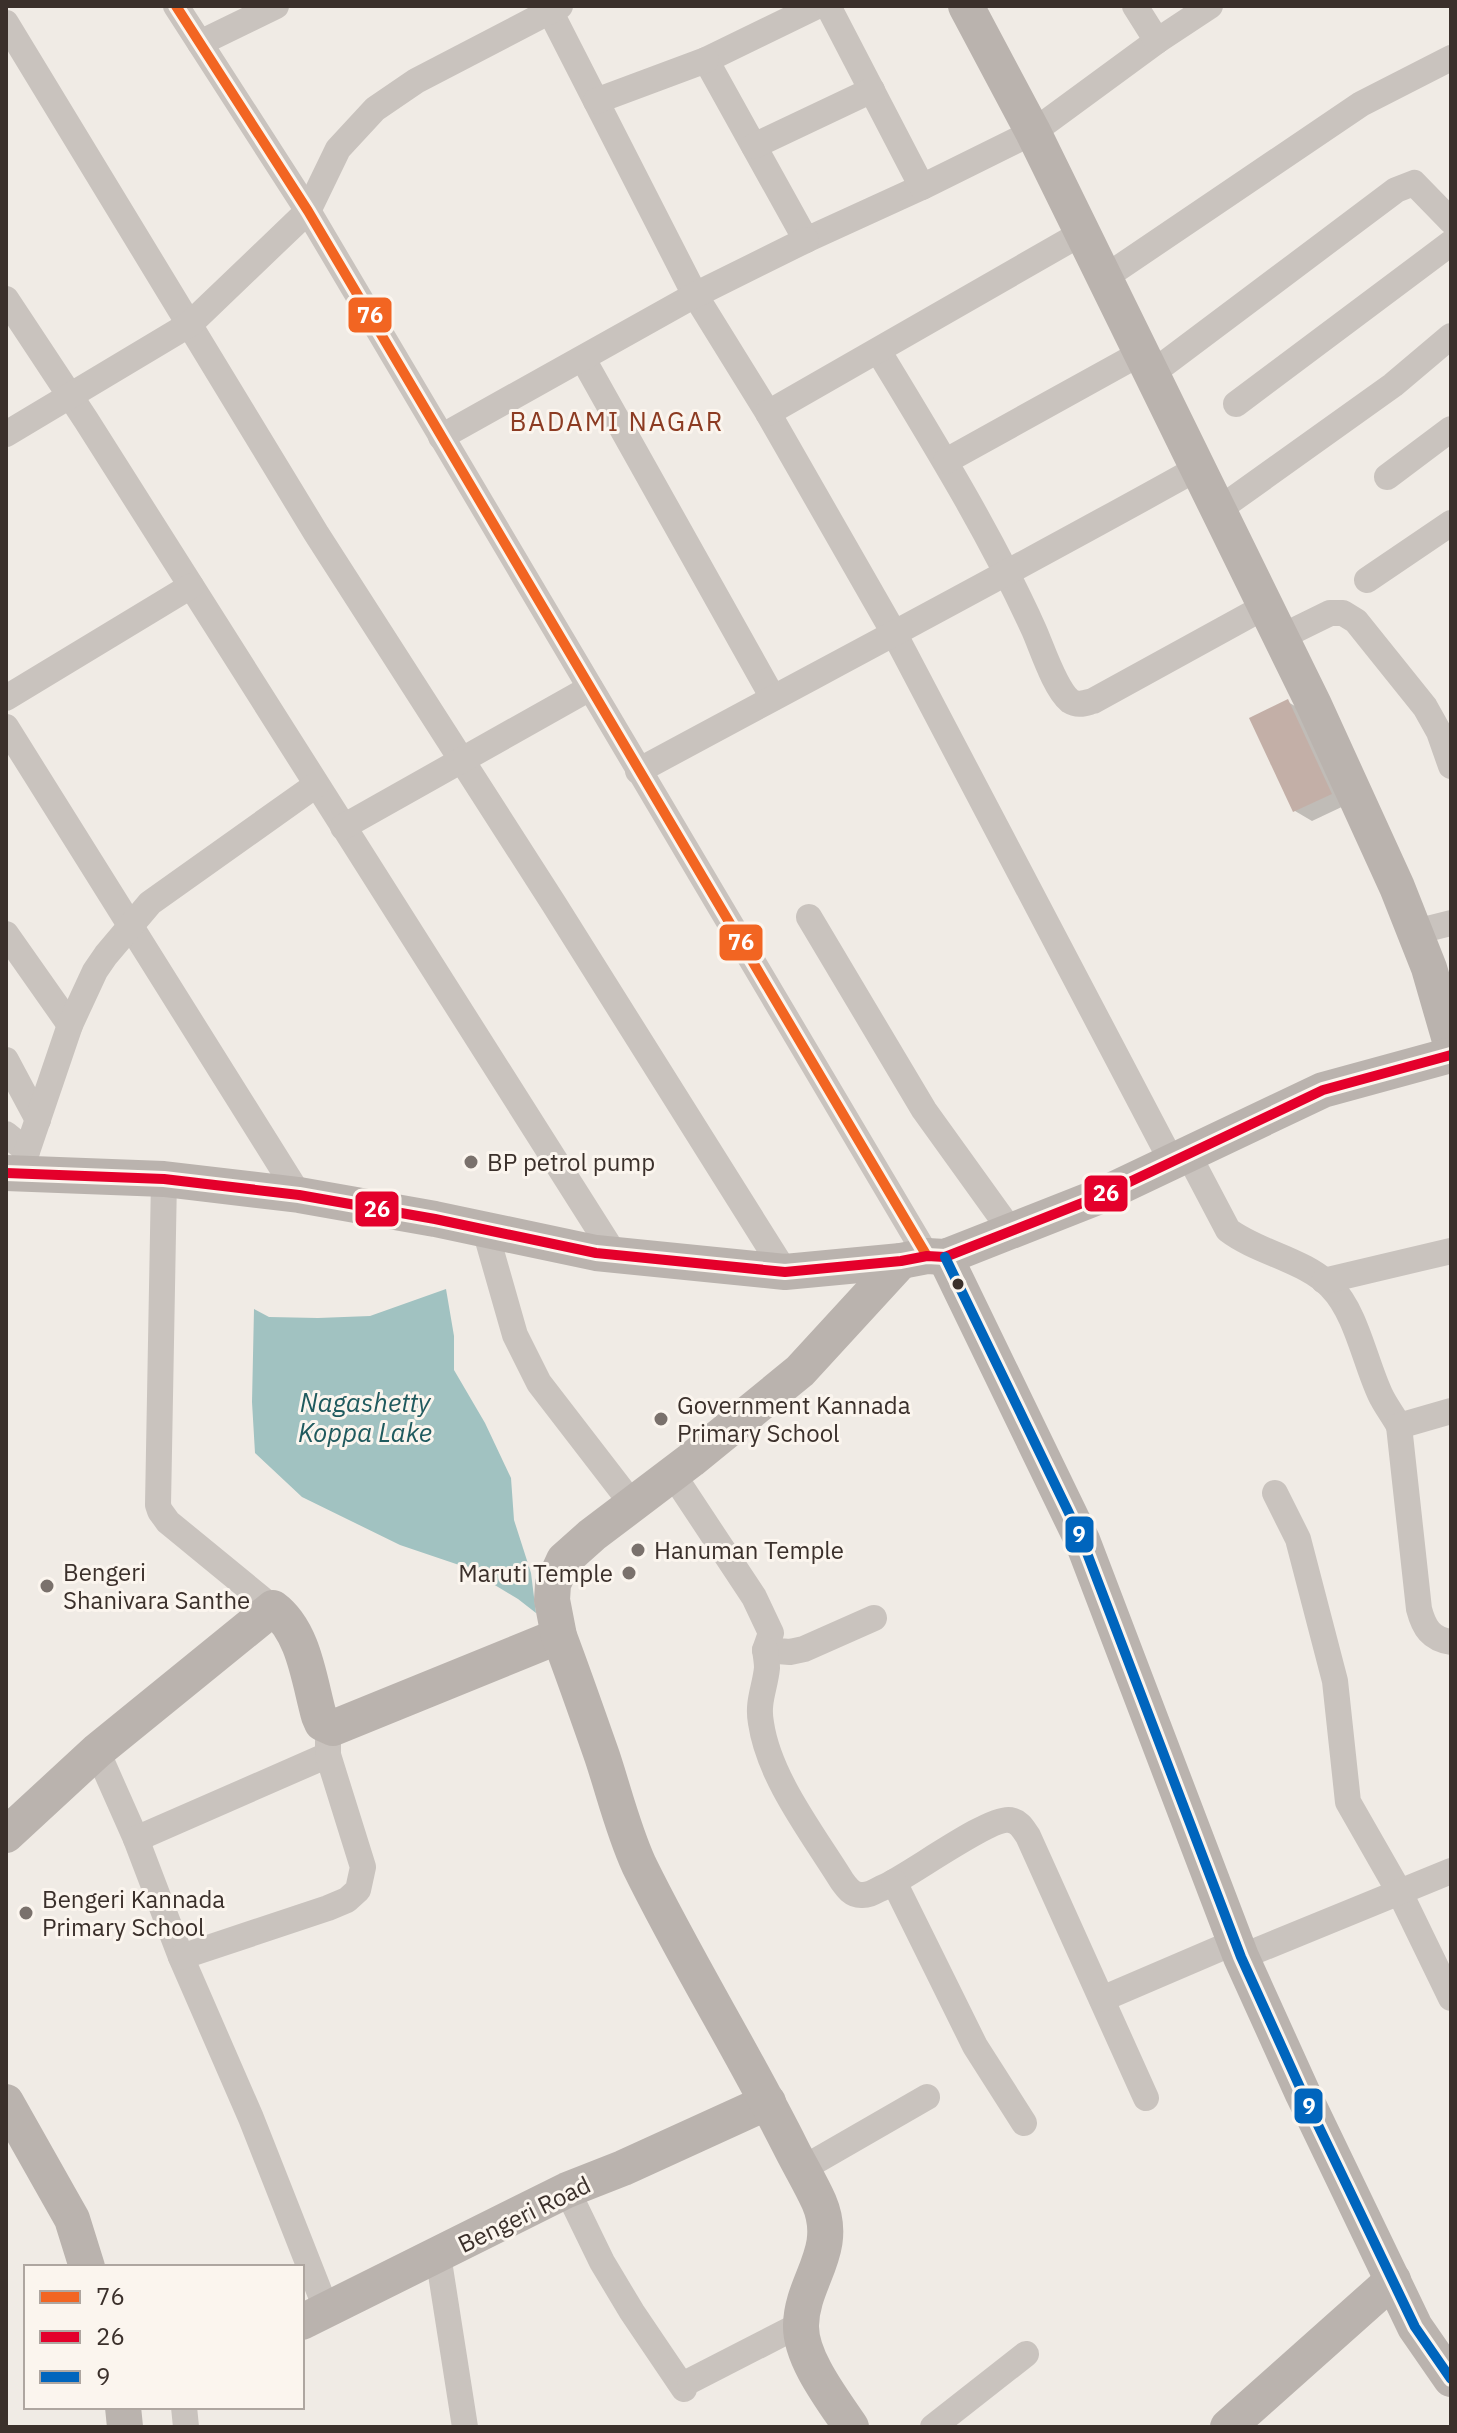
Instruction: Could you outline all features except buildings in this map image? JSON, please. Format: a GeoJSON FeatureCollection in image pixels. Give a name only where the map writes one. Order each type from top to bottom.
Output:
{"type":"FeatureCollection","features":[{"type":"Feature","properties":{"kind":"street"},"geometry":{"type":"LineString","coordinates":[[176,6],[308,211],[590,688],[924,1258],[1082,1540],[1238,1950],[1415,2327],[1441,2349],[1451,2379]]}},
{"type":"Feature","properties":{"kind":"street"},"geometry":{"type":"LineString","coordinates":[[200,43],[276,6]]}},
{"type":"Feature","properties":{"kind":"street"},"geometry":{"type":"LineString","coordinates":[[596,101],[706,60],[817,6]]}},
{"type":"Feature","properties":{"kind":"street"},"geometry":{"type":"LineString","coordinates":[[828,6],[922,187]]}},
{"type":"Feature","properties":{"kind":"street"},"geometry":{"type":"LineString","coordinates":[[18,1165],[299,1195],[596,1253],[785,1272],[924,1258],[1011,1231],[1100,1196],[1323,1090],[1449,1058],[1429,968],[1378,845],[1198,468],[1033,132],[966,6]]}},
{"type":"Feature","properties":{"kind":"street"},"geometry":{"type":"LineString","coordinates":[[1135,6],[1157,41]]}},
{"type":"Feature","properties":{"kind":"street"},"geometry":{"type":"LineString","coordinates":[[441,437],[695,295],[1033,132],[1210,6]]}},
{"type":"Feature","properties":{"kind":"street"},"geometry":{"type":"LineString","coordinates":[[6,434],[190,324],[308,211],[338,149],[375,109],[416,81],[555,9],[596,101],[695,295],[768,413],[894,633],[1180,1158],[1228,1230],[1313,1273],[1341,1299],[1381,1395],[1399,1426],[1419,1609],[1424,1625],[1433,1636],[1451,1642]]}},
{"type":"Feature","properties":{"kind":"street"},"geometry":{"type":"LineString","coordinates":[[6,23],[316,533],[785,1272]]}},
{"type":"Feature","properties":{"kind":"street"},"geometry":{"type":"LineString","coordinates":[[1104,278],[1361,104],[1451,58]]}},
{"type":"Feature","properties":{"kind":"street"},"geometry":{"type":"LineString","coordinates":[[706,60],[806,240]]}},
{"type":"Feature","properties":{"kind":"street"},"geometry":{"type":"LineString","coordinates":[[754,146],[872,90]]}},
{"type":"Feature","properties":{"kind":"street"},"geometry":{"type":"LineString","coordinates":[[946,461],[1146,364],[1396,190],[1414,183],[1451,221]]}},
{"type":"Feature","properties":{"kind":"street"},"geometry":{"type":"LineString","coordinates":[[768,413],[1082,233]]}},
{"type":"Feature","properties":{"kind":"street"},"geometry":{"type":"LineString","coordinates":[[1236,404],[1451,243]]}},
{"type":"Feature","properties":{"kind":"street"},"geometry":{"type":"LineString","coordinates":[[6,299],[615,1255]]}},
{"type":"Feature","properties":{"kind":"street"},"geometry":{"type":"LineString","coordinates":[[1218,510],[1393,385],[1451,336]]}},
{"type":"Feature","properties":{"kind":"street"},"geometry":{"type":"LineString","coordinates":[[879,352],[946,461],[1008,574],[1056,680],[1070,701],[1079,705],[1093,701],[1273,621],[1343,613],[1356,621],[1425,707],[1439,732],[1451,766]]}},
{"type":"Feature","properties":{"kind":"street"},"geometry":{"type":"LineString","coordinates":[[583,359],[773,698]]}},
{"type":"Feature","properties":{"kind":"street"},"geometry":{"type":"LineString","coordinates":[[1387,477],[1451,429]]}},
{"type":"Feature","properties":{"kind":"street"},"geometry":{"type":"LineString","coordinates":[[638,771],[1008,574],[1198,468]]}},
{"type":"Feature","properties":{"kind":"street"},"geometry":{"type":"LineString","coordinates":[[1367,580],[1451,523]]}},
{"type":"Feature","properties":{"kind":"street"},"geometry":{"type":"LineString","coordinates":[[6,698],[191,586]]}},
{"type":"Feature","properties":{"kind":"street"},"geometry":{"type":"LineString","coordinates":[[343,827],[590,688]]}},
{"type":"Feature","properties":{"kind":"street"},"geometry":{"type":"LineString","coordinates":[[6,727],[299,1195]]}},
{"type":"Feature","properties":{"kind":"street"},"geometry":{"type":"LineString","coordinates":[[18,1165],[38,1120],[70,1025],[95,971],[150,903],[316,785]]}},
{"type":"Feature","properties":{"kind":"street"},"geometry":{"type":"LineString","coordinates":[[809,917],[924,1110],[1011,1231]]}},
{"type":"Feature","properties":{"kind":"street"},"geometry":{"type":"LineString","coordinates":[[1415,932],[1451,923]]}},
{"type":"Feature","properties":{"kind":"street"},"geometry":{"type":"LineString","coordinates":[[6,934],[70,1025]]}},
{"type":"Feature","properties":{"kind":"street"},"geometry":{"type":"LineString","coordinates":[[6,1060],[38,1120]]}},
{"type":"Feature","properties":{"kind":"street"},"geometry":{"type":"LineString","coordinates":[[6,1134],[18,1165]]}},
{"type":"Feature","properties":{"kind":"street"},"geometry":{"type":"LineString","coordinates":[[164,1179],[158,1505],[168,1522],[283,1616],[293,1630],[363,1867],[358,1890],[347,1900],[181,1957]]}},
{"type":"Feature","properties":{"kind":"street"},"geometry":{"type":"LineString","coordinates":[[485,1230],[515,1335],[539,1383],[633,1505]]}},
{"type":"Feature","properties":{"kind":"street"},"geometry":{"type":"LineString","coordinates":[[1324,1281],[1451,1251]]}},
{"type":"Feature","properties":{"kind":"street"},"geometry":{"type":"LineString","coordinates":[[851,2427],[808,2355],[802,2338],[805,2301],[820,2265],[824,2243],[825,2221],[819,2203],[768,2102],[637,1861],[559,1636],[552,1600],[553,1584],[564,1560],[800,1371],[924,1258]]}},
{"type":"Feature","properties":{"kind":"street"},"geometry":{"type":"LineString","coordinates":[[1399,1426],[1451,1411]]}},
{"type":"Feature","properties":{"kind":"street"},"geometry":{"type":"LineString","coordinates":[[672,1473],[754,1597],[771,1633],[765,1650],[767,1668],[760,1697],[761,1723],[768,1750],[784,1787],[850,1892],[860,1896],[869,1894],[894,1882],[985,1827],[1003,1820],[1013,1820],[1021,1825],[1146,2098]]}},
{"type":"Feature","properties":{"kind":"street"},"geometry":{"type":"LineString","coordinates":[[1275,1493],[1298,1539],[1335,1681],[1348,1802],[1400,1893],[1451,1998]]}},
{"type":"Feature","properties":{"kind":"street"},"geometry":{"type":"LineString","coordinates":[[6,1835],[97,1751],[273,1608]]}},
{"type":"Feature","properties":{"kind":"street"},"geometry":{"type":"LineString","coordinates":[[765,1650],[790,1652],[804,1649],[874,1618]]}},
{"type":"Feature","properties":{"kind":"street"},"geometry":{"type":"LineString","coordinates":[[136,1839],[328,1741],[338,1727],[559,1636]]}},
{"type":"Feature","properties":{"kind":"street"},"geometry":{"type":"LineString","coordinates":[[97,1751],[251,2118],[299,2265]]}},
{"type":"Feature","properties":{"kind":"street"},"geometry":{"type":"LineString","coordinates":[[1102,1999],[1400,1893],[1451,1871]]}},
{"type":"Feature","properties":{"kind":"street"},"geometry":{"type":"LineString","coordinates":[[894,1882],[975,2046],[1024,2123]]}},
{"type":"Feature","properties":{"kind":"street"},"geometry":{"type":"LineString","coordinates":[[802,2169],[927,2097]]}},
{"type":"Feature","properties":{"kind":"street"},"geometry":{"type":"LineString","coordinates":[[6,2102],[72,2219],[86,2265]]}},
{"type":"Feature","properties":{"kind":"street","name":"Bengeri Road"},"geometry":{"type":"LineString","coordinates":[[465,2427],[438,2255],[567,2190],[768,2102]]}},
{"type":"Feature","properties":{"kind":"street"},"geometry":{"type":"LineString","coordinates":[[567,2190],[602,2262],[632,2312],[687,2385],[801,2324]]}},
{"type":"Feature","properties":{"kind":"street"},"geometry":{"type":"LineString","coordinates":[[304,2282],[315,2316],[438,2255]]}},
{"type":"Feature","properties":{"kind":"street"},"geometry":{"type":"LineString","coordinates":[[1228,2427],[1393,2280]]}},
{"type":"Feature","properties":{"kind":"street"},"geometry":{"type":"LineString","coordinates":[[933,2427],[1026,2354]]}},
{"type":"Feature","properties":{"kind":"water","name":"Nagashetty Koppa Lake"},"geometry":{"type":"Polygon","coordinates":[[[446,1289],[454,1336],[454,1370],[485,1423],[511,1478],[514,1520],[531,1573],[536,1613],[465,1567],[400,1545],[302,1497],[255,1453],[252,1402],[254,1309],[269,1317],[370,1316],[446,1289]]]}},
{"type":"Feature","properties":{"kind":"transit line","name":"76"},"geometry":{"type":"LineString","coordinates":[[176,6],[308,211],[927,1256]]}},
{"type":"Feature","properties":{"kind":"transit line","name":"26"},"geometry":{"type":"LineString","coordinates":[[6,1173],[164,1179],[299,1195],[435,1219],[596,1253],[785,1272],[927,1256],[945,1257],[1100,1196],[1323,1090],[1451,1055]]}},
{"type":"Feature","properties":{"kind":"transit line","name":"9"},"geometry":{"type":"LineString","coordinates":[[945,1257],[1082,1540],[1241,1957],[1415,2327],[1451,2379]]}},
{"type":"Feature","properties":{"kind":"place","name":"BP petrol pump"},"geometry":{"type":"Point","coordinates":[471,1162]}},
{"type":"Feature","properties":{"kind":"place","name":"Government Kannada Primary School"},"geometry":{"type":"Point","coordinates":[661,1419]}},
{"type":"Feature","properties":{"kind":"place","name":"Hanuman Temple"},"geometry":{"type":"Point","coordinates":[638,1550]}},
{"type":"Feature","properties":{"kind":"place","name":"Maruti Temple"},"geometry":{"type":"Point","coordinates":[629,1573]}},
{"type":"Feature","properties":{"kind":"place","name":"Bengeri Shanivara Santhe"},"geometry":{"type":"Point","coordinates":[47,1586]}},
{"type":"Feature","properties":{"kind":"place","name":"Bengeri Kannada Primary School"},"geometry":{"type":"Point","coordinates":[26,1913]}},
{"type":"Feature","properties":{"kind":"district","name":"BADAMI NAGAR"},"geometry":{"type":"Point","coordinates":[617,421]}}]}
